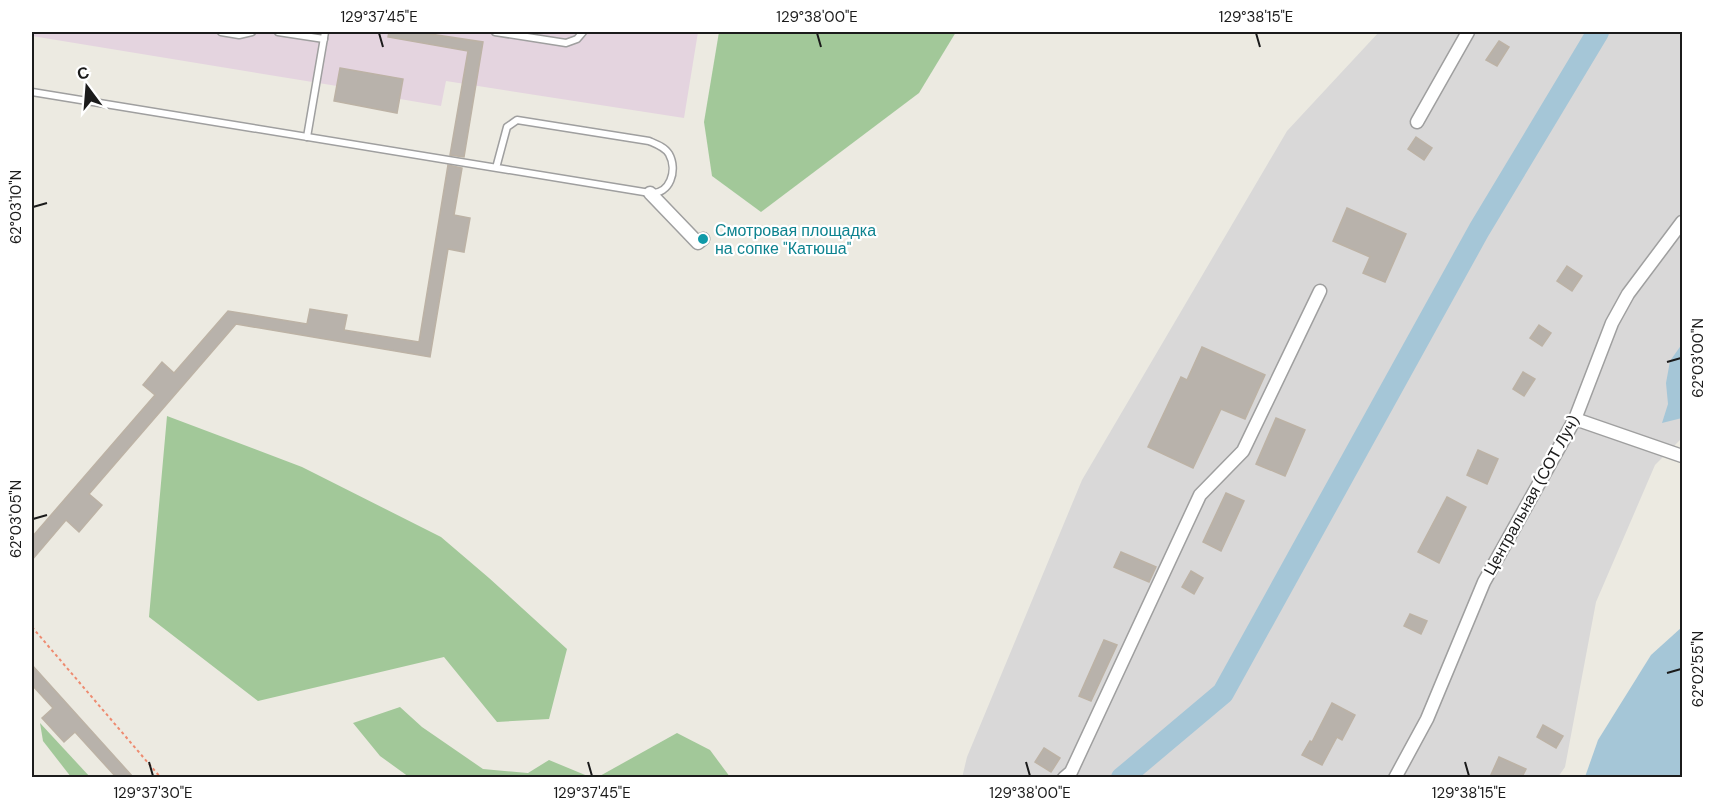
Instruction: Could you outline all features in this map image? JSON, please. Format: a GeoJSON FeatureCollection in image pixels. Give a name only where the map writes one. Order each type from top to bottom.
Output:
{"type":"FeatureCollection","features":[{"type":"Feature","properties":{"kind":"street"},"geometry":{"type":"LineString","coordinates":[[1417,122],[1468,32]]}},
{"type":"Feature","properties":{"kind":"street"},"geometry":{"type":"LineString","coordinates":[[650,193],[698,243],[702,239]]}},
{"type":"Feature","properties":{"kind":"street","name":"Центральная (СОТ Луч)"},"geometry":{"type":"LineString","coordinates":[[1395,777],[1427,719],[1484,582],[1575,418],[1612,323],[1628,294],[1683,222]]}},
{"type":"Feature","properties":{"kind":"street"},"geometry":{"type":"LineString","coordinates":[[1064,777],[1071,772],[1200,495],[1243,451],[1320,291]]}},
{"type":"Feature","properties":{"kind":"street"},"geometry":{"type":"LineString","coordinates":[[1575,418],[1683,456]]}},
{"type":"Feature","properties":{"kind":"lane"},"geometry":{"type":"LineString","coordinates":[[221,32],[239,35],[252,32]]}},
{"type":"Feature","properties":{"kind":"lane"},"geometry":{"type":"LineString","coordinates":[[278,32],[324,35],[307,137]]}},
{"type":"Feature","properties":{"kind":"lane"},"geometry":{"type":"LineString","coordinates":[[495,32],[566,44],[578,39],[583,32]]}},
{"type":"Feature","properties":{"kind":"lane"},"geometry":{"type":"LineString","coordinates":[[32,93],[650,193],[663,190],[672,180],[673,168],[669,154],[649,141],[518,120],[507,127],[496,168]]}},
{"type":"Feature","properties":{"kind":"path"},"geometry":{"type":"LineString","coordinates":[[32,627],[161,777]]}},
{"type":"Feature","properties":{"kind":"shaded area"},"geometry":{"type":"Polygon","coordinates":[[[32,32],[698,32],[684,118],[446,81],[441,106],[400,99],[397,113],[334,101],[337,86],[32,36],[32,32]]]}},
{"type":"Feature","properties":{"kind":"shaded area"},"geometry":{"type":"Polygon","coordinates":[[[1379,32],[1682,32],[1682,438],[1655,465],[1596,602],[1565,767],[1558,777],[962,778],[967,757],[1082,480],[1287,131],[1379,32]]]}},
{"type":"Feature","properties":{"kind":"green space"},"geometry":{"type":"Polygon","coordinates":[[[719,32],[956,32],[919,93],[761,212],[712,176],[704,122],[719,32]]]}},
{"type":"Feature","properties":{"kind":"green space"},"geometry":{"type":"Polygon","coordinates":[[[167,416],[302,467],[441,537],[567,649],[549,719],[497,722],[444,657],[258,701],[149,617],[167,416]]]}},
{"type":"Feature","properties":{"kind":"green space"},"geometry":{"type":"Polygon","coordinates":[[[400,707],[422,727],[483,769],[528,773],[549,760],[590,777],[409,777],[380,756],[353,723],[400,707]]]}},
{"type":"Feature","properties":{"kind":"green space"},"geometry":{"type":"Polygon","coordinates":[[[40,723],[90,777],[71,777],[43,741],[40,723]]]}},
{"type":"Feature","properties":{"kind":"green space"},"geometry":{"type":"Polygon","coordinates":[[[677,733],[710,750],[730,777],[598,777],[677,733]]]}},
{"type":"Feature","properties":{"kind":"water"},"geometry":{"type":"Polygon","coordinates":[[[1682,344],[1682,418],[1662,423],[1668,404],[1666,383],[1670,361],[1682,344]]]}},
{"type":"Feature","properties":{"kind":"water"},"geometry":{"type":"Polygon","coordinates":[[[1682,627],[1682,777],[1585,777],[1598,740],[1651,655],[1682,627]]]}},
{"type":"Feature","properties":{"kind":"building"},"geometry":{"type":"Polygon","coordinates":[[[389,32],[417,32],[483,42],[464,157],[450,155],[468,51],[388,37],[389,32]]]}},
{"type":"Feature","properties":{"kind":"building"},"geometry":{"type":"Polygon","coordinates":[[[1499,41],[1509,47],[1497,66],[1486,60],[1499,41]]]}},
{"type":"Feature","properties":{"kind":"building"},"geometry":{"type":"Polygon","coordinates":[[[340,68],[403,79],[397,113],[334,101],[340,68]]]}},
{"type":"Feature","properties":{"kind":"building"},"geometry":{"type":"Polygon","coordinates":[[[1416,137],[1432,148],[1424,160],[1408,149],[1416,137]]]}},
{"type":"Feature","properties":{"kind":"building"},"geometry":{"type":"Polygon","coordinates":[[[448,165],[462,168],[454,215],[470,218],[464,252],[448,249],[430,357],[236,324],[89,494],[102,505],[79,532],[66,520],[32,560],[32,537],[155,395],[143,385],[162,362],[174,373],[228,311],[307,324],[310,309],[347,315],[344,330],[419,342],[448,165]]]}},
{"type":"Feature","properties":{"kind":"building"},"geometry":{"type":"Polygon","coordinates":[[[1347,208],[1406,234],[1385,282],[1363,273],[1370,257],[1333,241],[1347,208]]]}},
{"type":"Feature","properties":{"kind":"building"},"geometry":{"type":"Polygon","coordinates":[[[1567,266],[1582,276],[1572,291],[1557,281],[1567,266]]]}},
{"type":"Feature","properties":{"kind":"building"},"geometry":{"type":"Polygon","coordinates":[[[1539,325],[1551,333],[1542,346],[1530,338],[1539,325]]]}},
{"type":"Feature","properties":{"kind":"building"},"geometry":{"type":"Polygon","coordinates":[[[1202,347],[1265,375],[1245,419],[1221,409],[1193,468],[1148,447],[1181,377],[1187,380],[1202,347]]]}},
{"type":"Feature","properties":{"kind":"building"},"geometry":{"type":"Polygon","coordinates":[[[1523,372],[1535,379],[1524,396],[1513,389],[1523,372]]]}},
{"type":"Feature","properties":{"kind":"building"},"geometry":{"type":"Polygon","coordinates":[[[1276,418],[1305,430],[1285,476],[1256,464],[1276,418]]]}},
{"type":"Feature","properties":{"kind":"building"},"geometry":{"type":"Polygon","coordinates":[[[1478,450],[1498,459],[1487,484],[1467,475],[1478,450]]]}},
{"type":"Feature","properties":{"kind":"building"},"geometry":{"type":"Polygon","coordinates":[[[1226,493],[1244,501],[1221,551],[1203,542],[1226,493]]]}},
{"type":"Feature","properties":{"kind":"building"},"geometry":{"type":"Polygon","coordinates":[[[1447,497],[1466,507],[1439,563],[1418,552],[1447,497]]]}},
{"type":"Feature","properties":{"kind":"building"},"geometry":{"type":"Polygon","coordinates":[[[1121,552],[1156,567],[1149,582],[1114,567],[1121,552]]]}},
{"type":"Feature","properties":{"kind":"building"},"geometry":{"type":"Polygon","coordinates":[[[1191,571],[1203,578],[1194,594],[1182,587],[1191,571]]]}},
{"type":"Feature","properties":{"kind":"building"},"geometry":{"type":"Polygon","coordinates":[[[1410,614],[1427,621],[1421,634],[1404,626],[1410,614]]]}},
{"type":"Feature","properties":{"kind":"building"},"geometry":{"type":"Polygon","coordinates":[[[1104,640],[1117,645],[1091,701],[1079,696],[1104,640]]]}},
{"type":"Feature","properties":{"kind":"building"},"geometry":{"type":"Polygon","coordinates":[[[32,665],[133,777],[116,777],[75,732],[64,742],[42,718],[53,708],[32,685],[32,665]]]}},
{"type":"Feature","properties":{"kind":"building"},"geometry":{"type":"Polygon","coordinates":[[[1332,703],[1355,715],[1342,740],[1337,737],[1322,765],[1302,755],[1310,741],[1312,742],[1332,703]]]}},
{"type":"Feature","properties":{"kind":"building"},"geometry":{"type":"Polygon","coordinates":[[[1543,725],[1563,736],[1556,748],[1537,737],[1543,725]]]}},
{"type":"Feature","properties":{"kind":"building"},"geometry":{"type":"Polygon","coordinates":[[[1044,748],[1060,758],[1051,772],[1035,762],[1044,748]]]}},
{"type":"Feature","properties":{"kind":"building"},"geometry":{"type":"Polygon","coordinates":[[[1499,757],[1526,769],[1522,777],[1490,777],[1499,757]]]}},
{"type":"Feature","properties":{"kind":"waterway"},"geometry":{"type":"LineString","coordinates":[[1122,778],[1223,693],[1479,230],[1598,32]]}},
{"type":"Feature","properties":{"kind":"place","name":"Смотровая площадка на сопке \"Катюша\""},"geometry":{"type":"Point","coordinates":[703,239]}}]}
